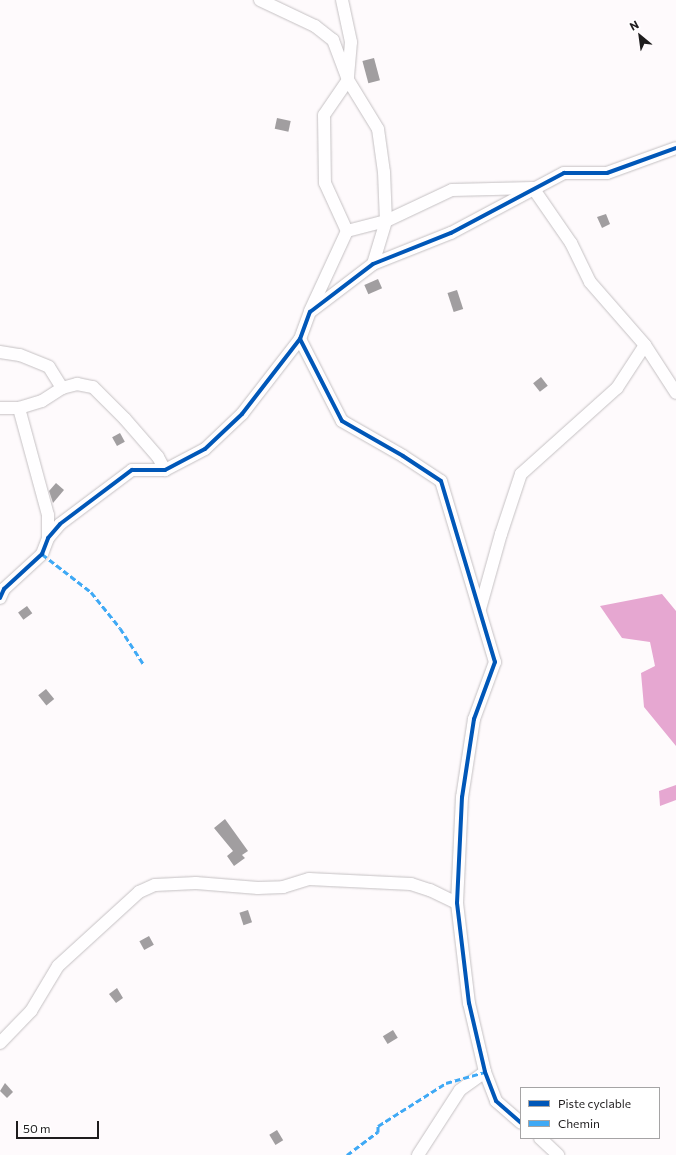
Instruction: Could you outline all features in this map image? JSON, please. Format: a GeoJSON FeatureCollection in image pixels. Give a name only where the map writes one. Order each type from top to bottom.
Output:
{"type":"FeatureCollection","features":[{"type":"Feature","properties":{"kind":"street"},"geometry":{"type":"LineString","coordinates":[[260,0],[315,26],[333,40],[348,80],[378,129],[386,222],[373,264]]}},
{"type":"Feature","properties":{"kind":"street"},"geometry":{"type":"LineString","coordinates":[[0,598],[4,589],[42,554],[48,538],[60,524],[132,470],[164,470],[205,449],[231,424],[300,338],[310,312],[347,231],[325,183],[324,115],[348,80],[351,42],[342,0]]}},
{"type":"Feature","properties":{"kind":"street"},"geometry":{"type":"LineString","coordinates":[[310,312],[373,264],[450,233],[564,173],[608,173],[676,148]]}},
{"type":"Feature","properties":{"kind":"street"},"geometry":{"type":"LineString","coordinates":[[347,231],[386,222],[452,190],[533,188]]}},
{"type":"Feature","properties":{"kind":"street"},"geometry":{"type":"LineString","coordinates":[[533,188],[572,243],[590,282],[645,345],[676,393]]}},
{"type":"Feature","properties":{"kind":"street"},"geometry":{"type":"LineString","coordinates":[[300,338],[342,420],[403,456],[441,481],[495,662],[474,719],[462,797],[457,903],[470,1003],[485,1072],[496,1102],[520,1122]]}},
{"type":"Feature","properties":{"kind":"street"},"geometry":{"type":"LineString","coordinates":[[480,610],[501,534],[521,474],[617,388],[645,345]]}},
{"type":"Feature","properties":{"kind":"street"},"geometry":{"type":"LineString","coordinates":[[0,352],[20,355],[49,367],[62,388]]}},
{"type":"Feature","properties":{"kind":"street"},"geometry":{"type":"LineString","coordinates":[[0,408],[19,408],[42,401],[62,388],[77,384],[93,387],[125,419],[158,457],[164,470]]}},
{"type":"Feature","properties":{"kind":"street"},"geometry":{"type":"LineString","coordinates":[[19,408],[48,515],[48,538]]}},
{"type":"Feature","properties":{"kind":"street"},"geometry":{"type":"LineString","coordinates":[[0,1043],[31,1011],[58,966],[139,892],[155,885],[196,883],[258,888],[283,887],[309,879],[411,884],[430,890],[457,903]]}},
{"type":"Feature","properties":{"kind":"street"},"geometry":{"type":"LineString","coordinates":[[418,1155],[460,1090],[485,1072]]}},
{"type":"Feature","properties":{"kind":"street"},"geometry":{"type":"LineString","coordinates":[[541,1139],[558,1155]]}},
{"type":"Feature","properties":{"kind":"shaded area"},"geometry":{"type":"Polygon","coordinates":[[[662,594],[676,611],[676,746],[644,707],[641,673],[655,666],[650,642],[622,638],[600,606],[662,594]]]}},
{"type":"Feature","properties":{"kind":"shaded area"},"geometry":{"type":"Polygon","coordinates":[[[676,785],[676,800],[660,806],[659,791],[676,785]]]}},
{"type":"Feature","properties":{"kind":"building"},"geometry":{"type":"Polygon","coordinates":[[[374,58],[380,80],[368,83],[362,61],[374,58]]]}},
{"type":"Feature","properties":{"kind":"building"},"geometry":{"type":"Polygon","coordinates":[[[277,118],[291,121],[288,132],[275,129],[277,118]]]}},
{"type":"Feature","properties":{"kind":"building"},"geometry":{"type":"Polygon","coordinates":[[[606,214],[610,224],[602,228],[597,217],[606,214]]]}},
{"type":"Feature","properties":{"kind":"building"},"geometry":{"type":"Polygon","coordinates":[[[378,279],[382,288],[368,294],[364,285],[378,279]]]}},
{"type":"Feature","properties":{"kind":"building"},"geometry":{"type":"Polygon","coordinates":[[[457,290],[463,309],[454,312],[447,293],[457,290]]]}},
{"type":"Feature","properties":{"kind":"building"},"geometry":{"type":"Polygon","coordinates":[[[541,377],[548,386],[540,392],[533,383],[541,377]]]}},
{"type":"Feature","properties":{"kind":"building"},"geometry":{"type":"Polygon","coordinates":[[[120,433],[125,442],[117,446],[112,437],[120,433]]]}},
{"type":"Feature","properties":{"kind":"building"},"geometry":{"type":"Polygon","coordinates":[[[56,483],[64,490],[53,503],[49,491],[56,483]]]}},
{"type":"Feature","properties":{"kind":"building"},"geometry":{"type":"Polygon","coordinates":[[[27,606],[32,613],[23,620],[18,612],[27,606]]]}},
{"type":"Feature","properties":{"kind":"building"},"geometry":{"type":"Polygon","coordinates":[[[46,689],[54,699],[46,705],[38,695],[46,689]]]}},
{"type":"Feature","properties":{"kind":"building"},"geometry":{"type":"Polygon","coordinates":[[[225,819],[248,851],[242,855],[245,858],[234,866],[227,856],[233,851],[214,828],[225,819]]]}},
{"type":"Feature","properties":{"kind":"building"},"geometry":{"type":"Polygon","coordinates":[[[248,910],[252,922],[243,925],[239,913],[248,910]]]}},
{"type":"Feature","properties":{"kind":"building"},"geometry":{"type":"Polygon","coordinates":[[[149,936],[154,945],[144,950],[139,941],[149,936]]]}},
{"type":"Feature","properties":{"kind":"building"},"geometry":{"type":"Polygon","coordinates":[[[117,988],[123,998],[116,1003],[109,994],[117,988]]]}},
{"type":"Feature","properties":{"kind":"building"},"geometry":{"type":"Polygon","coordinates":[[[393,1030],[398,1038],[388,1044],[383,1036],[393,1030]]]}},
{"type":"Feature","properties":{"kind":"building"},"geometry":{"type":"Polygon","coordinates":[[[5,1083],[13,1092],[7,1098],[0,1091],[5,1083]]]}},
{"type":"Feature","properties":{"kind":"building"},"geometry":{"type":"Polygon","coordinates":[[[277,1130],[283,1140],[275,1145],[269,1135],[277,1130]]]}},
{"type":"Feature","properties":{"kind":"marked path"},"geometry":{"type":"LineString","coordinates":[[42,554],[91,592],[120,628],[144,665]]}},
{"type":"Feature","properties":{"kind":"marked path"},"geometry":{"type":"LineString","coordinates":[[347,1155],[378,1132],[378,1126],[446,1083],[485,1072]]}},
{"type":"Feature","properties":{"kind":"cycle path"},"geometry":{"type":"LineString","coordinates":[[0,598],[4,589],[42,554],[48,538],[60,524],[132,470],[165,470],[205,449],[242,414],[300,339],[310,312],[373,264],[451,233],[564,173],[607,173],[676,148]]}},
{"type":"Feature","properties":{"kind":"cycle path"},"geometry":{"type":"LineString","coordinates":[[300,339],[342,421],[403,456],[441,481],[495,662],[474,719],[462,797],[457,903],[469,1003],[485,1072],[496,1101],[520,1122]]}}]}
